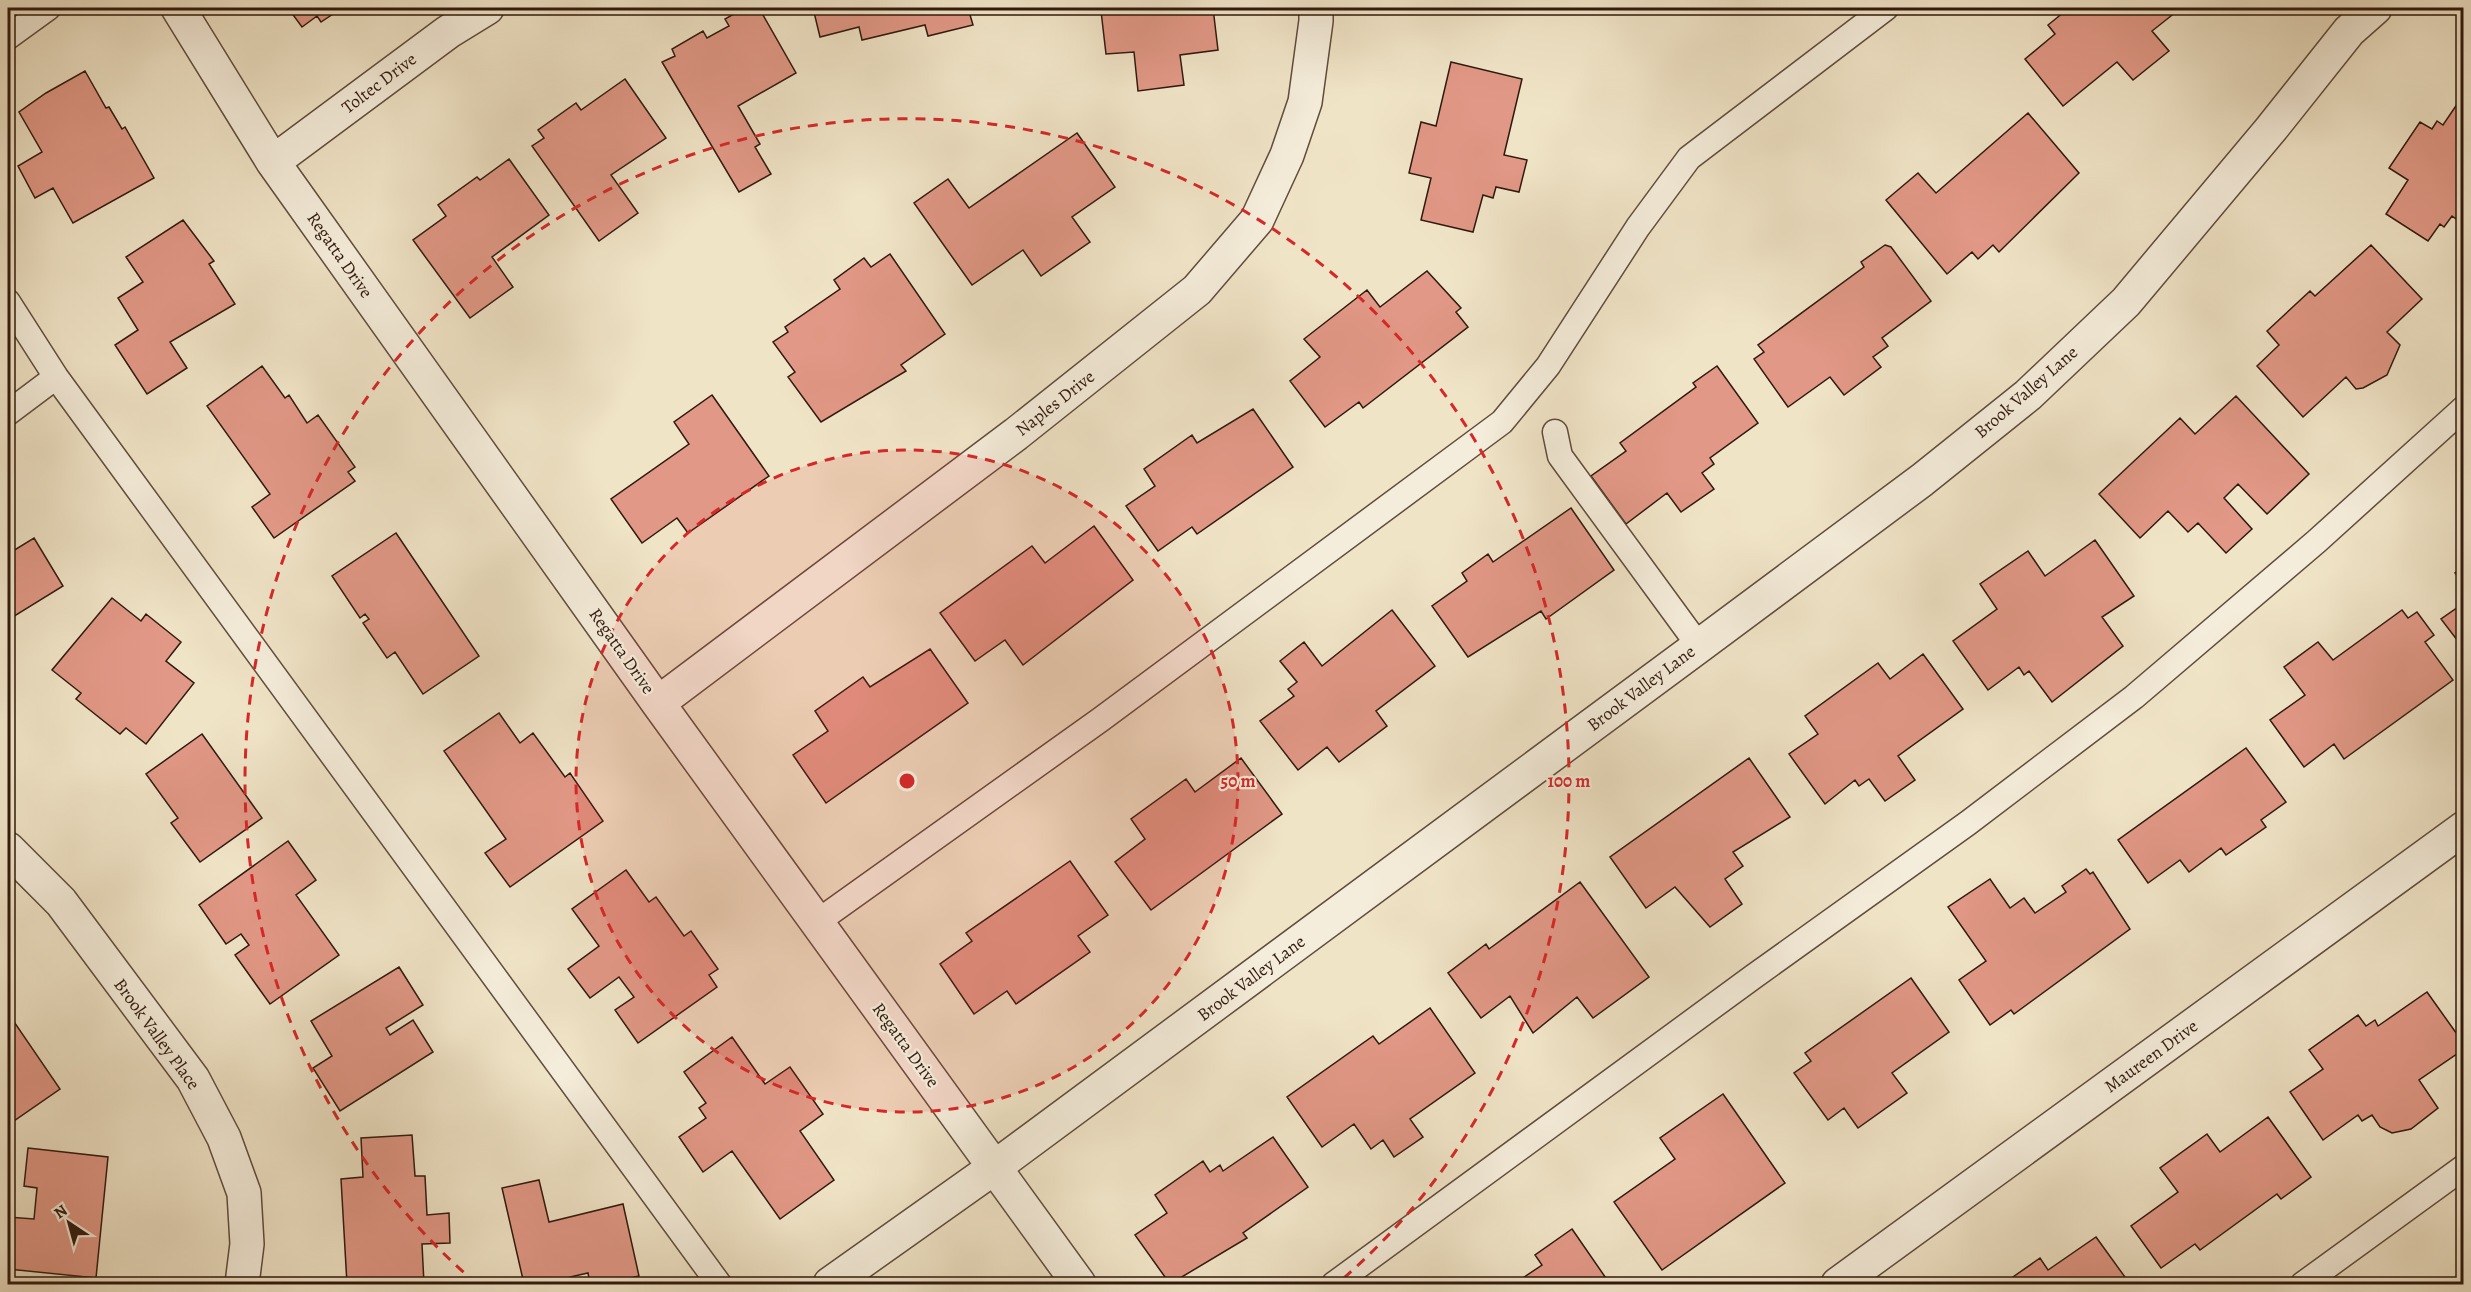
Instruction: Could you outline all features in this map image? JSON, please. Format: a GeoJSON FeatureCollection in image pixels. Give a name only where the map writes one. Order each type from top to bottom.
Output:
{"type":"FeatureCollection","features":[{"type":"Feature","properties":{"kind":"street","name":"Regatta Drive"},"geometry":{"type":"LineString","coordinates":[[178,8],[273,162],[658,703],[1079,1284]]}},
{"type":"Feature","properties":{"kind":"street","name":"Toltec Drive"},"geometry":{"type":"LineString","coordinates":[[273,162],[448,32],[487,8]]}},
{"type":"Feature","properties":{"kind":"street","name":"Naples Drive"},"geometry":{"type":"LineString","coordinates":[[658,703],[1016,434],[1197,290],[1257,220],[1287,155],[1305,102],[1316,8]]}},
{"type":"Feature","properties":{"kind":"street","name":"Brook Valley Lane"},"geometry":{"type":"LineString","coordinates":[[830,1284],[995,1167],[1699,646],[1922,480],[2028,395],[2126,302],[2271,129],[2349,31],[2375,8]]}},
{"type":"Feature","properties":{"kind":"street","name":"Maureen Drive"},"geometry":{"type":"LineString","coordinates":[[1838,1284],[2463,828]]}},
{"type":"Feature","properties":{"kind":"street","name":"Brook Valley Place"},"geometry":{"type":"LineString","coordinates":[[8,849],[61,902],[193,1079],[224,1138],[244,1193],[247,1244],[242,1284]]}},
{"type":"Feature","properties":{"kind":"lane"},"geometry":{"type":"LineString","coordinates":[[8,37],[48,8]]}},
{"type":"Feature","properties":{"kind":"lane"},"geometry":{"type":"LineString","coordinates":[[817,922],[1100,720],[1502,422],[1548,366],[1638,227],[1689,158],[1886,8]]}},
{"type":"Feature","properties":{"kind":"lane"},"geometry":{"type":"LineString","coordinates":[[8,302],[56,377],[719,1284]]}},
{"type":"Feature","properties":{"kind":"lane"},"geometry":{"type":"LineString","coordinates":[[8,413],[56,377]]}},
{"type":"Feature","properties":{"kind":"lane"},"geometry":{"type":"LineString","coordinates":[[1334,1284],[1753,977],[1968,823],[2134,697],[2317,542],[2463,408]]}},
{"type":"Feature","properties":{"kind":"lane"},"geometry":{"type":"LineString","coordinates":[[1555,432],[1560,456],[1699,646]]}},
{"type":"Feature","properties":{"kind":"lane"},"geometry":{"type":"LineString","coordinates":[[2303,1284],[2463,1167]]}},
{"type":"Feature","properties":{"kind":"building"},"geometry":{"type":"Polygon","coordinates":[[[288,8],[342,8],[321,22],[317,16],[302,27],[288,8]]]}},
{"type":"Feature","properties":{"kind":"building"},"geometry":{"type":"Polygon","coordinates":[[[744,8],[759,8],[796,73],[738,106],[760,144],[755,147],[771,174],[739,192],[662,62],[675,56],[672,49],[703,31],[707,38],[729,26],[725,19],[744,8]]]}},
{"type":"Feature","properties":{"kind":"building"},"geometry":{"type":"Polygon","coordinates":[[[813,8],[968,8],[973,25],[928,36],[925,25],[862,40],[859,27],[820,37],[813,8]]]}},
{"type":"Feature","properties":{"kind":"building"},"geometry":{"type":"Polygon","coordinates":[[[1120,8],[1213,8],[1218,50],[1180,55],[1184,85],[1138,91],[1134,52],[1106,54],[1101,11],[1120,8]]]}},
{"type":"Feature","properties":{"kind":"building"},"geometry":{"type":"Polygon","coordinates":[[[2069,8],[2181,8],[2152,31],[2169,51],[2133,80],[2117,62],[2063,106],[2025,59],[2055,34],[2048,25],[2069,8]]]}},
{"type":"Feature","properties":{"kind":"building"},"geometry":{"type":"Polygon","coordinates":[[[1451,62],[1522,79],[1504,155],[1527,160],[1519,192],[1496,187],[1493,198],[1483,195],[1473,232],[1421,220],[1431,178],[1409,173],[1421,122],[1436,126],[1451,62]]]}},
{"type":"Feature","properties":{"kind":"building"},"geometry":{"type":"Polygon","coordinates":[[[85,71],[106,108],[109,107],[122,129],[125,127],[154,178],[73,223],[53,188],[35,198],[18,166],[42,152],[19,112],[46,93],[85,71]]]}},
{"type":"Feature","properties":{"kind":"building"},"geometry":{"type":"Polygon","coordinates":[[[625,79],[666,138],[611,175],[638,213],[599,241],[532,146],[544,138],[538,130],[576,103],[581,110],[625,79]]]}},
{"type":"Feature","properties":{"kind":"building"},"geometry":{"type":"Polygon","coordinates":[[[2464,94],[2464,216],[2460,222],[2452,216],[2444,227],[2440,224],[2428,241],[2386,214],[2408,180],[2389,168],[2420,122],[2432,129],[2437,121],[2443,125],[2464,94]]]}},
{"type":"Feature","properties":{"kind":"building"},"geometry":{"type":"Polygon","coordinates":[[[2028,113],[2079,173],[1999,252],[1993,245],[1978,259],[1972,252],[1947,274],[1886,200],[1918,173],[1936,193],[2028,113]]]}},
{"type":"Feature","properties":{"kind":"building"},"geometry":{"type":"Polygon","coordinates":[[[1077,133],[1115,187],[1072,217],[1090,242],[1041,276],[1023,250],[972,285],[914,203],[948,179],[969,208],[1077,133]]]}},
{"type":"Feature","properties":{"kind":"building"},"geometry":{"type":"Polygon","coordinates":[[[509,159],[549,215],[492,257],[513,287],[470,318],[413,240],[446,216],[438,205],[477,177],[480,180],[509,159]]]}},
{"type":"Feature","properties":{"kind":"building"},"geometry":{"type":"Polygon","coordinates":[[[183,220],[214,261],[209,264],[235,304],[170,342],[187,368],[147,394],[115,345],[138,330],[118,298],[143,282],[126,257],[183,220]]]}},
{"type":"Feature","properties":{"kind":"building"},"geometry":{"type":"Polygon","coordinates":[[[1885,245],[1891,247],[1931,301],[1882,338],[1888,346],[1873,357],[1881,367],[1844,395],[1830,377],[1788,407],[1754,359],[1764,352],[1758,345],[1864,267],[1861,262],[1885,245]]]}},
{"type":"Feature","properties":{"kind":"building"},"geometry":{"type":"Polygon","coordinates":[[[2371,245],[2422,299],[2387,332],[2400,345],[2387,375],[2363,388],[2356,389],[2346,377],[2303,417],[2257,366],[2279,345],[2267,331],[2310,291],[2315,296],[2371,245]]]}},
{"type":"Feature","properties":{"kind":"building"},"geometry":{"type":"Polygon","coordinates":[[[890,254],[945,334],[901,365],[906,371],[821,422],[788,377],[795,372],[773,342],[788,332],[785,327],[840,289],[834,280],[864,258],[871,267],[890,254]]]}},
{"type":"Feature","properties":{"kind":"building"},"geometry":{"type":"Polygon","coordinates":[[[1427,271],[1461,308],[1456,312],[1468,327],[1363,408],[1359,402],[1325,427],[1290,381],[1320,357],[1304,339],[1367,290],[1380,307],[1427,271]]]}},
{"type":"Feature","properties":{"kind":"building"},"geometry":{"type":"Polygon","coordinates":[[[262,366],[285,398],[289,395],[307,423],[318,415],[355,467],[348,472],[355,481],[274,538],[252,507],[270,494],[207,406],[262,366]]]}},
{"type":"Feature","properties":{"kind":"building"},"geometry":{"type":"Polygon","coordinates":[[[1717,366],[1758,423],[1710,458],[1714,464],[1702,473],[1714,489],[1681,512],[1667,493],[1626,524],[1591,476],[1626,451],[1620,443],[1696,387],[1693,383],[1717,366]]]}},
{"type":"Feature","properties":{"kind":"building"},"geometry":{"type":"Polygon","coordinates":[[[712,395],[769,476],[688,533],[677,518],[642,543],[611,499],[689,444],[674,422],[712,395]]]}},
{"type":"Feature","properties":{"kind":"building"},"geometry":{"type":"Polygon","coordinates":[[[2236,396],[2309,474],[2267,514],[2238,484],[2224,498],[2252,529],[2226,553],[2198,523],[2188,532],[2168,511],[2140,538],[2099,494],[2180,418],[2195,434],[2236,396]]]}},
{"type":"Feature","properties":{"kind":"building"},"geometry":{"type":"Polygon","coordinates":[[[1253,409],[1293,467],[1197,534],[1192,527],[1158,551],[1126,506],[1155,486],[1144,469],[1192,435],[1197,443],[1253,409]]]}},
{"type":"Feature","properties":{"kind":"building"},"geometry":{"type":"Polygon","coordinates":[[[1571,508],[1614,570],[1546,619],[1541,611],[1468,657],[1432,606],[1467,581],[1462,573],[1488,554],[1493,562],[1571,508]]]}},
{"type":"Feature","properties":{"kind":"building"},"geometry":{"type":"Polygon","coordinates":[[[1094,526],[1133,580],[1023,665],[1005,640],[975,661],[940,613],[1032,546],[1045,563],[1094,526]]]}},
{"type":"Feature","properties":{"kind":"building"},"geometry":{"type":"Polygon","coordinates":[[[396,533],[479,656],[423,694],[395,652],[387,658],[363,623],[369,619],[365,614],[360,618],[332,576],[396,533]]]}},
{"type":"Feature","properties":{"kind":"building"},"geometry":{"type":"Polygon","coordinates":[[[34,538],[63,586],[8,620],[8,554],[34,538]]]}},
{"type":"Feature","properties":{"kind":"building"},"geometry":{"type":"Polygon","coordinates":[[[2095,540],[2134,596],[2102,617],[2123,646],[2052,702],[2029,671],[2024,675],[2019,667],[1988,690],[1953,641],[1997,609],[1980,584],[2028,551],[2045,576],[2095,540]]]}},
{"type":"Feature","properties":{"kind":"building"},"geometry":{"type":"Polygon","coordinates":[[[2464,566],[2464,585],[2455,573],[2464,566]]]}},
{"type":"Feature","properties":{"kind":"building"},"geometry":{"type":"Polygon","coordinates":[[[112,598],[141,621],[146,614],[181,642],[166,661],[194,683],[146,744],[126,728],[120,734],[76,699],[81,693],[52,670],[112,598]]]}},
{"type":"Feature","properties":{"kind":"building"},"geometry":{"type":"Polygon","coordinates":[[[2464,603],[2464,649],[2441,619],[2464,603]]]}},
{"type":"Feature","properties":{"kind":"building"},"geometry":{"type":"Polygon","coordinates":[[[1392,610],[1435,666],[1376,711],[1387,726],[1339,762],[1327,747],[1298,770],[1260,721],[1294,696],[1288,689],[1297,682],[1280,661],[1304,642],[1322,666],[1392,610]]]}},
{"type":"Feature","properties":{"kind":"building"},"geometry":{"type":"Polygon","coordinates":[[[2402,610],[2408,618],[2417,612],[2434,635],[2425,642],[2453,680],[2344,759],[2334,744],[2304,767],[2270,720],[2305,695],[2284,667],[2318,642],[2333,660],[2402,610]]]}},
{"type":"Feature","properties":{"kind":"building"},"geometry":{"type":"Polygon","coordinates":[[[930,649],[968,703],[826,803],[793,755],[828,731],[815,711],[863,677],[870,687],[930,649]]]}},
{"type":"Feature","properties":{"kind":"building"},"geometry":{"type":"Polygon","coordinates":[[[1923,654],[1963,709],[1898,756],[1915,780],[1885,801],[1869,779],[1859,786],[1855,780],[1825,804],[1789,754],[1818,734],[1805,716],[1878,663],[1890,679],[1923,654]]]}},
{"type":"Feature","properties":{"kind":"building"},"geometry":{"type":"Polygon","coordinates":[[[499,713],[520,743],[533,733],[565,777],[570,773],[603,821],[510,887],[485,853],[506,839],[444,751],[499,713]]]}},
{"type":"Feature","properties":{"kind":"building"},"geometry":{"type":"Polygon","coordinates":[[[202,734],[262,818],[200,862],[171,823],[178,818],[146,774],[202,734]]]}},
{"type":"Feature","properties":{"kind":"building"},"geometry":{"type":"Polygon","coordinates":[[[2246,748],[2286,802],[2261,820],[2266,827],[2226,855],[2221,848],[2189,872],[2180,860],[2148,883],[2118,840],[2246,748]]]}},
{"type":"Feature","properties":{"kind":"building"},"geometry":{"type":"Polygon","coordinates":[[[1241,758],[1282,814],[1151,910],[1115,862],[1145,839],[1131,819],[1186,779],[1195,792],[1241,758]]]}},
{"type":"Feature","properties":{"kind":"building"},"geometry":{"type":"Polygon","coordinates":[[[1749,758],[1790,817],[1733,852],[1743,866],[1725,879],[1742,904],[1710,927],[1675,887],[1646,908],[1610,857],[1749,758]]]}},
{"type":"Feature","properties":{"kind":"building"},"geometry":{"type":"Polygon","coordinates":[[[288,841],[316,880],[296,895],[339,955],[270,1004],[235,955],[249,945],[241,934],[226,944],[199,905],[288,841]]]}},
{"type":"Feature","properties":{"kind":"building"},"geometry":{"type":"Polygon","coordinates":[[[1070,861],[1108,915],[1078,936],[1090,952],[1016,1004],[1007,991],[974,1014],[940,964],[972,941],[966,933],[1070,861]]]}},
{"type":"Feature","properties":{"kind":"building"},"geometry":{"type":"Polygon","coordinates":[[[2086,869],[2090,874],[2093,872],[2130,929],[2014,1014],[2011,1010],[1990,1025],[1959,980],[1986,961],[1948,907],[1990,879],[2010,908],[2024,898],[2035,913],[2066,892],[2062,886],[2086,869]]]}},
{"type":"Feature","properties":{"kind":"building"},"geometry":{"type":"Polygon","coordinates":[[[626,870],[649,902],[656,897],[684,936],[691,931],[718,969],[709,975],[717,987],[638,1043],[615,1010],[634,997],[619,977],[590,998],[568,969],[599,946],[572,909],[626,870]]]}},
{"type":"Feature","properties":{"kind":"building"},"geometry":{"type":"Polygon","coordinates":[[[1580,882],[1649,977],[1593,1018],[1577,997],[1533,1033],[1510,996],[1481,1018],[1448,973],[1486,944],[1489,949],[1580,882]]]}},
{"type":"Feature","properties":{"kind":"building"},"geometry":{"type":"Polygon","coordinates":[[[399,967],[423,1005],[386,1028],[390,1035],[413,1020],[433,1052],[340,1111],[313,1068],[332,1056],[311,1021],[399,967]]]}},
{"type":"Feature","properties":{"kind":"building"},"geometry":{"type":"Polygon","coordinates":[[[1911,978],[1949,1032],[1892,1073],[1907,1093],[1858,1128],[1844,1108],[1828,1120],[1794,1073],[1811,1061],[1805,1053],[1911,978]]]}},
{"type":"Feature","properties":{"kind":"building"},"geometry":{"type":"Polygon","coordinates":[[[2427,992],[2464,1044],[2464,1049],[2419,1080],[2438,1108],[2411,1129],[2392,1133],[2380,1127],[2372,1115],[2362,1121],[2358,1115],[2323,1140],[2290,1092],[2323,1069],[2309,1050],[2358,1015],[2366,1026],[2375,1020],[2378,1026],[2427,992]]]}},
{"type":"Feature","properties":{"kind":"building"},"geometry":{"type":"Polygon","coordinates":[[[1430,1008],[1475,1073],[1410,1119],[1423,1137],[1394,1157],[1383,1140],[1371,1149],[1354,1124],[1322,1147],[1287,1097],[1373,1036],[1379,1044],[1430,1008]]]}},
{"type":"Feature","properties":{"kind":"building"},"geometry":{"type":"Polygon","coordinates":[[[8,1013],[60,1089],[8,1125],[8,1013]]]}},
{"type":"Feature","properties":{"kind":"building"},"geometry":{"type":"Polygon","coordinates":[[[732,1037],[765,1084],[790,1067],[823,1114],[800,1131],[834,1180],[780,1219],[732,1151],[703,1172],[679,1137],[706,1118],[699,1108],[706,1103],[684,1072],[732,1037]]]}},
{"type":"Feature","properties":{"kind":"building"},"geometry":{"type":"Polygon","coordinates":[[[1723,1094],[1785,1183],[1662,1270],[1614,1202],[1675,1159],[1660,1138],[1723,1094]]]}},
{"type":"Feature","properties":{"kind":"building"},"geometry":{"type":"Polygon","coordinates":[[[2268,1117],[2311,1177],[2281,1199],[2277,1194],[2200,1250],[2195,1244],[2161,1268],[2131,1226],[2178,1192],[2160,1168],[2207,1134],[2220,1152],[2268,1117]]]}},
{"type":"Feature","properties":{"kind":"building"},"geometry":{"type":"Polygon","coordinates":[[[412,1135],[415,1176],[425,1176],[427,1215],[449,1213],[450,1243],[422,1244],[424,1284],[347,1284],[341,1179],[363,1177],[361,1138],[412,1135]]]}},
{"type":"Feature","properties":{"kind":"building"},"geometry":{"type":"Polygon","coordinates":[[[1273,1137],[1308,1187],[1243,1233],[1247,1238],[1170,1284],[1135,1235],[1167,1213],[1155,1195],[1203,1161],[1210,1172],[1220,1165],[1223,1171],[1273,1137]]]}},
{"type":"Feature","properties":{"kind":"building"},"geometry":{"type":"Polygon","coordinates":[[[28,1148],[108,1157],[96,1278],[8,1269],[8,1217],[34,1219],[37,1188],[24,1186],[28,1148]]]}},
{"type":"Feature","properties":{"kind":"building"},"geometry":{"type":"Polygon","coordinates":[[[539,1180],[549,1222],[623,1204],[639,1276],[603,1284],[590,1284],[588,1273],[570,1277],[572,1284],[524,1284],[502,1188],[539,1180]]]}},
{"type":"Feature","properties":{"kind":"building"},"geometry":{"type":"Polygon","coordinates":[[[1572,1229],[1610,1284],[1514,1284],[1542,1265],[1535,1255],[1572,1229]]]}},
{"type":"Feature","properties":{"kind":"building"},"geometry":{"type":"Polygon","coordinates":[[[2096,1237],[2130,1284],[2003,1284],[2040,1258],[2048,1270],[2096,1237]]]}}]}
